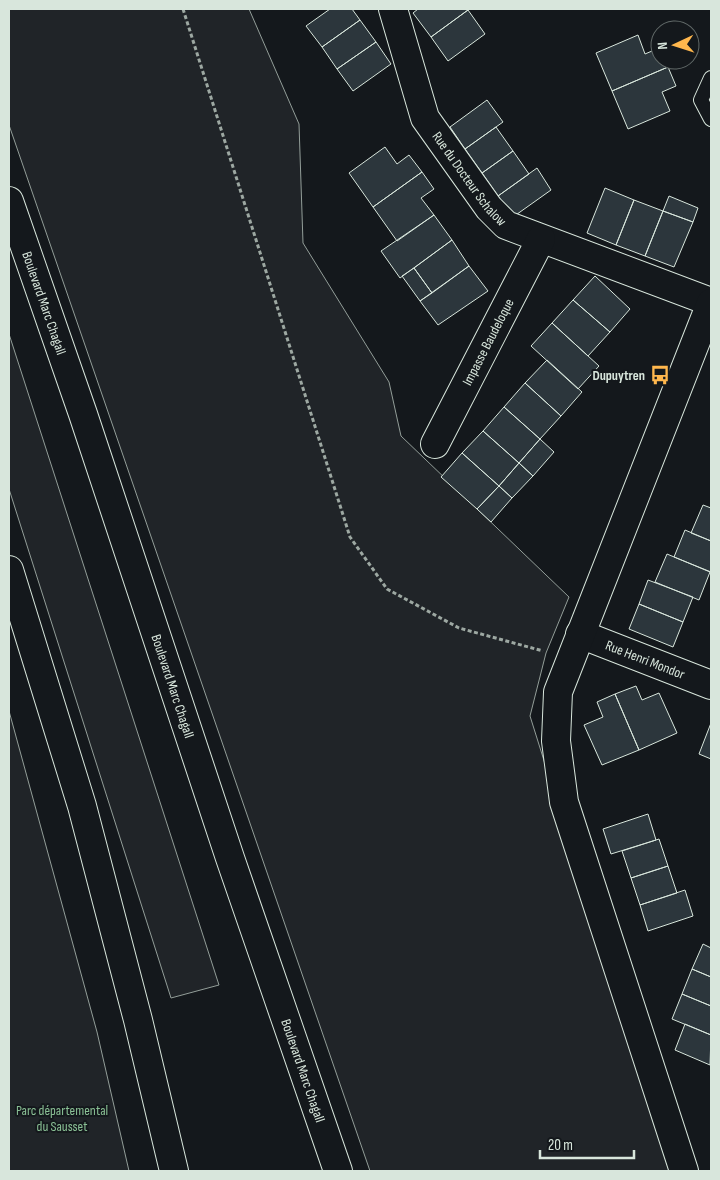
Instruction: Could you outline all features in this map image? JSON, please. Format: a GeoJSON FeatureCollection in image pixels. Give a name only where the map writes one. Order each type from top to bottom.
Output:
{"type":"FeatureCollection","features":[{"type":"Feature","properties":{"kind":"main road","name":"Rue du Docteur Schalow"},"geometry":{"type":"LineString","coordinates":[[392,9],[425,118],[489,208],[506,225],[711,302]]}},
{"type":"Feature","properties":{"kind":"main road","name":"Boulevard Marc Chagall"},"geometry":{"type":"LineString","coordinates":[[9,201],[83,414],[230,858],[338,1171]]}},
{"type":"Feature","properties":{"kind":"main road","name":"Impasse Baudeloque"},"geometry":{"type":"LineString","coordinates":[[435,444],[541,239]]}},
{"type":"Feature","properties":{"kind":"main road"},"geometry":{"type":"LineString","coordinates":[[684,1171],[564,802],[556,741],[558,692],[580,634],[706,335],[711,302]]}},
{"type":"Feature","properties":{"kind":"main road"},"geometry":{"type":"LineString","coordinates":[[9,570],[82,806],[138,1020],[174,1171]]}},
{"type":"Feature","properties":{"kind":"main road","name":"Rue Henri Mondor"},"geometry":{"type":"LineString","coordinates":[[580,634],[711,685]]}},
{"type":"Feature","properties":{"kind":"lane"},"geometry":{"type":"LineString","coordinates":[[711,78],[701,100],[711,119]]}},
{"type":"Feature","properties":{"kind":"path"},"geometry":{"type":"LineString","coordinates":[[183,9],[350,537],[388,589],[459,628],[571,659]]}},
{"type":"Feature","properties":{"kind":"green space"},"geometry":{"type":"Polygon","coordinates":[[[9,9],[249,9],[299,124],[303,243],[389,382],[401,436],[569,597],[546,653],[530,716],[673,1171],[370,1171],[9,125],[9,9]]]}},
{"type":"Feature","properties":{"kind":"green space"},"geometry":{"type":"Polygon","coordinates":[[[9,334],[219,985],[171,998],[9,489],[9,334]]]}},
{"type":"Feature","properties":{"kind":"green space","name":"Parc départemental du Sausset"},"geometry":{"type":"Polygon","coordinates":[[[9,711],[97,1032],[129,1171],[9,1171],[9,711]]]}},
{"type":"Feature","properties":{"kind":"building"},"geometry":{"type":"Polygon","coordinates":[[[330,9],[352,9],[360,20],[322,47],[306,26],[330,9]]]}},
{"type":"Feature","properties":{"kind":"building"},"geometry":{"type":"Polygon","coordinates":[[[418,9],[468,10],[431,37],[413,13],[418,9]]]}},
{"type":"Feature","properties":{"kind":"building"},"geometry":{"type":"Polygon","coordinates":[[[468,10],[485,34],[448,61],[431,37],[468,10]]]}},
{"type":"Feature","properties":{"kind":"building"},"geometry":{"type":"Polygon","coordinates":[[[360,20],[376,42],[337,69],[322,47],[360,20]]]}},
{"type":"Feature","properties":{"kind":"building"},"geometry":{"type":"Polygon","coordinates":[[[638,35],[645,54],[650,52],[650,70],[661,70],[612,91],[596,53],[638,35]]]}},
{"type":"Feature","properties":{"kind":"building"},"geometry":{"type":"Polygon","coordinates":[[[376,42],[391,64],[353,91],[337,69],[376,42]]]}},
{"type":"Feature","properties":{"kind":"building"},"geometry":{"type":"Polygon","coordinates":[[[661,70],[669,70],[676,86],[662,92],[670,111],[628,129],[612,91],[661,70]]]}},
{"type":"Feature","properties":{"kind":"building"},"geometry":{"type":"Polygon","coordinates":[[[487,100],[503,122],[465,149],[450,127],[487,100]]]}},
{"type":"Feature","properties":{"kind":"building"},"geometry":{"type":"Polygon","coordinates":[[[496,127],[513,151],[482,173],[465,149],[496,127]]]}},
{"type":"Feature","properties":{"kind":"building"},"geometry":{"type":"Polygon","coordinates":[[[385,147],[397,164],[409,155],[422,172],[373,207],[349,173],[385,147]]]}},
{"type":"Feature","properties":{"kind":"building"},"geometry":{"type":"Polygon","coordinates":[[[513,151],[529,174],[498,196],[482,173],[513,151]]]}},
{"type":"Feature","properties":{"kind":"building"},"geometry":{"type":"Polygon","coordinates":[[[537,168],[551,190],[513,217],[498,196],[537,168]]]}},
{"type":"Feature","properties":{"kind":"building"},"geometry":{"type":"Polygon","coordinates":[[[422,172],[434,189],[421,198],[434,215],[397,241],[373,207],[422,172]]]}},
{"type":"Feature","properties":{"kind":"building"},"geometry":{"type":"Polygon","coordinates":[[[605,188],[634,200],[616,245],[587,233],[605,188]]]}},
{"type":"Feature","properties":{"kind":"building"},"geometry":{"type":"Polygon","coordinates":[[[669,196],[698,208],[693,222],[663,211],[669,196]]]}},
{"type":"Feature","properties":{"kind":"building"},"geometry":{"type":"Polygon","coordinates":[[[634,200],[663,211],[645,256],[616,245],[634,200]]]}},
{"type":"Feature","properties":{"kind":"building"},"geometry":{"type":"Polygon","coordinates":[[[663,211],[693,222],[674,267],[645,256],[663,211]]]}},
{"type":"Feature","properties":{"kind":"building"},"geometry":{"type":"Polygon","coordinates":[[[434,215],[452,240],[400,278],[381,251],[434,215]]]}},
{"type":"Feature","properties":{"kind":"building"},"geometry":{"type":"Polygon","coordinates":[[[452,240],[469,266],[432,293],[414,268],[452,240]]]}},
{"type":"Feature","properties":{"kind":"building"},"geometry":{"type":"Polygon","coordinates":[[[469,266],[488,291],[438,325],[420,301],[469,266]]]}},
{"type":"Feature","properties":{"kind":"building"},"geometry":{"type":"Polygon","coordinates":[[[414,268],[432,293],[420,301],[402,276],[414,268]]]}},
{"type":"Feature","properties":{"kind":"building"},"geometry":{"type":"Polygon","coordinates":[[[595,276],[630,309],[610,332],[573,300],[595,276]]]}},
{"type":"Feature","properties":{"kind":"building"},"geometry":{"type":"Polygon","coordinates":[[[573,300],[610,332],[588,356],[552,323],[573,300]]]}},
{"type":"Feature","properties":{"kind":"building"},"geometry":{"type":"Polygon","coordinates":[[[552,323],[599,366],[578,389],[531,346],[552,323]]]}},
{"type":"Feature","properties":{"kind":"building"},"geometry":{"type":"Polygon","coordinates":[[[547,360],[582,392],[561,416],[525,383],[547,360]]]}},
{"type":"Feature","properties":{"kind":"building"},"geometry":{"type":"Polygon","coordinates":[[[525,383],[561,416],[540,439],[504,407],[525,383]]]}},
{"type":"Feature","properties":{"kind":"building"},"geometry":{"type":"Polygon","coordinates":[[[504,407],[540,439],[519,463],[483,431],[504,407]]]}},
{"type":"Feature","properties":{"kind":"building"},"geometry":{"type":"Polygon","coordinates":[[[483,431],[519,463],[499,486],[462,453],[483,431]]]}},
{"type":"Feature","properties":{"kind":"building"},"geometry":{"type":"Polygon","coordinates":[[[540,439],[554,452],[533,476],[519,463],[540,439]]]}},
{"type":"Feature","properties":{"kind":"building"},"geometry":{"type":"Polygon","coordinates":[[[462,453],[499,486],[477,509],[441,477],[462,453]]]}},
{"type":"Feature","properties":{"kind":"building"},"geometry":{"type":"Polygon","coordinates":[[[519,463],[533,476],[512,498],[499,486],[519,463]]]}},
{"type":"Feature","properties":{"kind":"building"},"geometry":{"type":"Polygon","coordinates":[[[499,486],[512,498],[491,522],[477,509],[499,486]]]}},
{"type":"Feature","properties":{"kind":"building"},"geometry":{"type":"Polygon","coordinates":[[[703,505],[711,508],[711,541],[691,533],[703,505]]]}},
{"type":"Feature","properties":{"kind":"building"},"geometry":{"type":"Polygon","coordinates":[[[685,530],[711,541],[711,572],[674,557],[685,530]]]}},
{"type":"Feature","properties":{"kind":"building"},"geometry":{"type":"Polygon","coordinates":[[[667,554],[710,572],[699,600],[655,582],[667,554]]]}},
{"type":"Feature","properties":{"kind":"building"},"geometry":{"type":"Polygon","coordinates":[[[648,580],[693,597],[683,622],[639,604],[648,580]]]}},
{"type":"Feature","properties":{"kind":"building"},"geometry":{"type":"Polygon","coordinates":[[[639,604],[683,622],[673,647],[629,629],[639,604]]]}},
{"type":"Feature","properties":{"kind":"building"},"geometry":{"type":"Polygon","coordinates":[[[636,686],[642,700],[659,693],[677,733],[639,750],[615,694],[636,686]]]}},
{"type":"Feature","properties":{"kind":"building"},"geometry":{"type":"Polygon","coordinates":[[[615,694],[639,750],[602,765],[584,725],[603,717],[597,702],[615,694]]]}},
{"type":"Feature","properties":{"kind":"building"},"geometry":{"type":"Polygon","coordinates":[[[711,723],[711,759],[699,754],[711,723]]]}},
{"type":"Feature","properties":{"kind":"building"},"geometry":{"type":"Polygon","coordinates":[[[648,814],[656,840],[611,854],[603,829],[648,814]]]}},
{"type":"Feature","properties":{"kind":"building"},"geometry":{"type":"Polygon","coordinates":[[[659,839],[668,866],[631,878],[622,851],[659,839]]]}},
{"type":"Feature","properties":{"kind":"building"},"geometry":{"type":"Polygon","coordinates":[[[668,866],[677,893],[640,905],[631,878],[668,866]]]}},
{"type":"Feature","properties":{"kind":"building"},"geometry":{"type":"Polygon","coordinates":[[[685,890],[693,916],[648,931],[640,905],[685,890]]]}},
{"type":"Feature","properties":{"kind":"building"},"geometry":{"type":"Polygon","coordinates":[[[703,944],[711,948],[711,977],[692,969],[703,944]]]}},
{"type":"Feature","properties":{"kind":"building"},"geometry":{"type":"Polygon","coordinates":[[[692,969],[711,977],[711,1006],[682,994],[692,969]]]}},
{"type":"Feature","properties":{"kind":"building"},"geometry":{"type":"Polygon","coordinates":[[[682,994],[711,1006],[711,1035],[672,1019],[682,994]]]}},
{"type":"Feature","properties":{"kind":"building"},"geometry":{"type":"Polygon","coordinates":[[[685,1024],[711,1035],[710,1065],[675,1050],[685,1024]]]}},
{"type":"Feature","properties":{"kind":"place","name":"Dupuytren"},"geometry":{"type":"Point","coordinates":[660,375]}}]}
